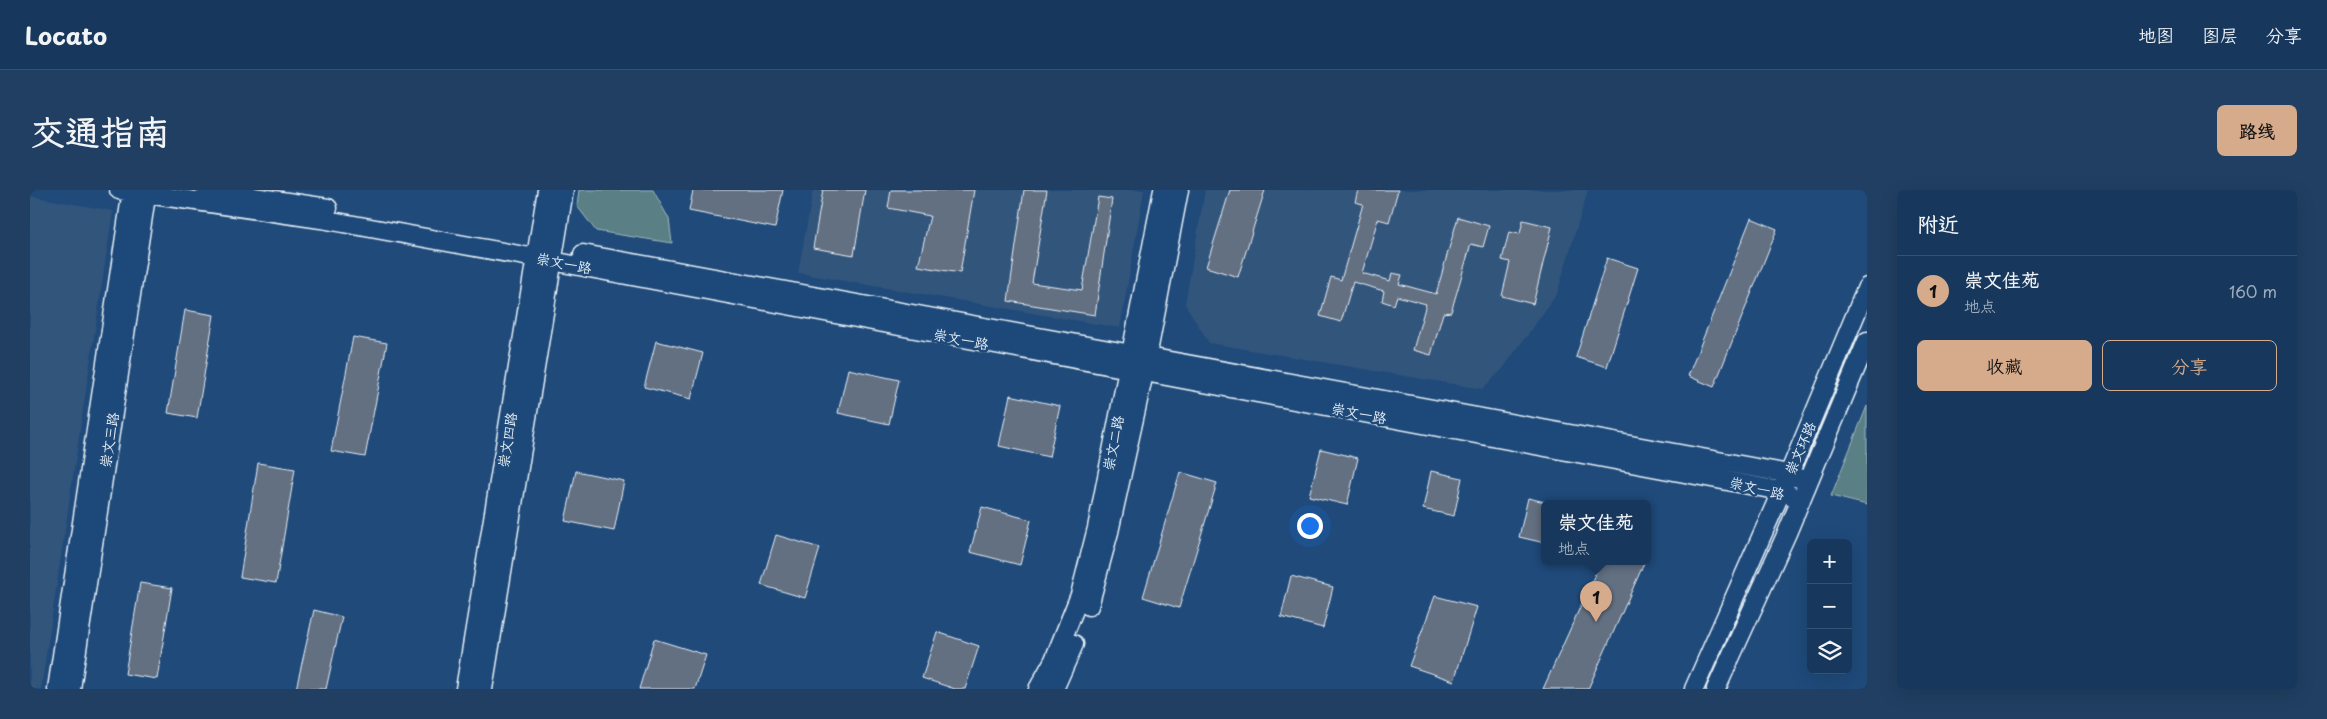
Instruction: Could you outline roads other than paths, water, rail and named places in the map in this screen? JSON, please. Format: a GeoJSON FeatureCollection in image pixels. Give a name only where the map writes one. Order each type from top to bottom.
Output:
{"type":"FeatureCollection","features":[{"type":"Feature","properties":{"kind":"street","name":"崇文一路"},"geometry":{"type":"LineString","coordinates":[[207,190],[323,207],[545,253],[1138,364],[1781,492],[1801,500]]}},
{"type":"Feature","properties":{"kind":"street","name":"崇文四路"},"geometry":{"type":"LineString","coordinates":[[483,689],[545,253],[547,190]]}},
{"type":"Feature","properties":{"kind":"street","name":"崇文四路"},"geometry":{"type":"LineString","coordinates":[[465,689],[545,253],[564,190]]}},
{"type":"Feature","properties":{"kind":"street","name":"崇文二路"},"geometry":{"type":"LineString","coordinates":[[1054,689],[1092,598],[1138,364],[1163,190]]}},
{"type":"Feature","properties":{"kind":"street","name":"崇文二路"},"geometry":{"type":"LineString","coordinates":[[1038,689],[1054,660],[1080,595],[1179,190]]}},
{"type":"Feature","properties":{"kind":"street","name":"崇文一路"},"geometry":{"type":"LineString","coordinates":[[135,191],[545,253]]}},
{"type":"Feature","properties":{"kind":"street","name":"崇文三路"},"geometry":{"type":"LineString","coordinates":[[57,689],[135,191]]}},
{"type":"Feature","properties":{"kind":"street","name":"崇文三路"},"geometry":{"type":"LineString","coordinates":[[71,689],[135,191]]}},
{"type":"Feature","properties":{"kind":"street","name":"崇文环路"},"geometry":{"type":"LineString","coordinates":[[1694,689],[1789,474],[1867,287]]}},
{"type":"Feature","properties":{"kind":"street","name":"崇文环路"},"geometry":{"type":"LineString","coordinates":[[1716,689],[1801,500],[1867,340]]}},
{"type":"Feature","properties":{"kind":"street","name":"崇文一路"},"geometry":{"type":"LineString","coordinates":[[1138,364],[1789,474],[1808,482]]}},
{"type":"Feature","properties":{"kind":"place","name":"崇文佳苑"},"geometry":{"type":"Point","coordinates":[1596,622]}}]}
